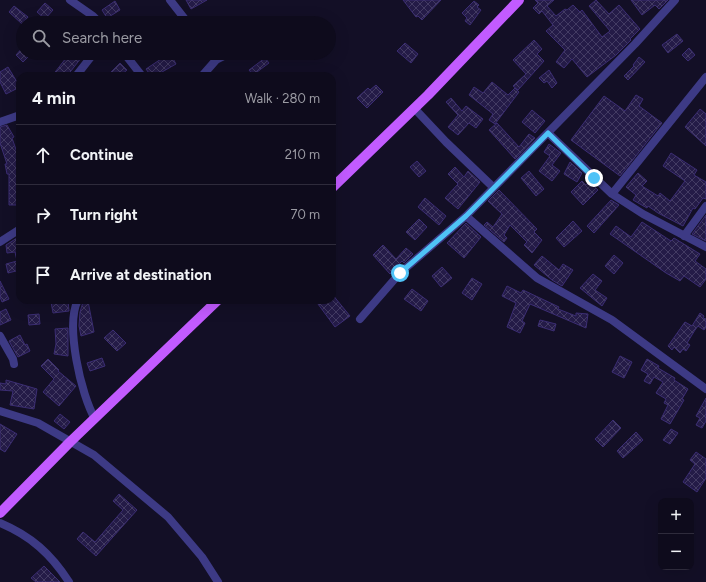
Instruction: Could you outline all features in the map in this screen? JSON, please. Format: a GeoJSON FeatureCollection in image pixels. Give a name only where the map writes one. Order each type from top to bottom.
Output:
{"type":"FeatureCollection","features":[{"type":"Feature","properties":{"kind":"main road"},"geometry":{"type":"LineString","coordinates":[[336,184],[414,108],[519,0]]}},
{"type":"Feature","properties":{"kind":"main road"},"geometry":{"type":"LineString","coordinates":[[0,513],[70,442],[214,304]]}},
{"type":"Feature","properties":{"kind":"street"},"geometry":{"type":"LineString","coordinates":[[170,0],[183,16]]}},
{"type":"Feature","properties":{"kind":"street"},"geometry":{"type":"LineString","coordinates":[[360,319],[400,273],[466,216],[635,44],[675,0]]}},
{"type":"Feature","properties":{"kind":"street"},"geometry":{"type":"LineString","coordinates":[[76,1],[92,16]]}},
{"type":"Feature","properties":{"kind":"street"},"geometry":{"type":"LineString","coordinates":[[79,72],[89,60]]}},
{"type":"Feature","properties":{"kind":"street"},"geometry":{"type":"LineString","coordinates":[[129,60],[139,72]]}},
{"type":"Feature","properties":{"kind":"street"},"geometry":{"type":"LineString","coordinates":[[204,72],[211,60]]}},
{"type":"Feature","properties":{"kind":"street"},"geometry":{"type":"LineString","coordinates":[[612,194],[706,76]]}},
{"type":"Feature","properties":{"kind":"street"},"geometry":{"type":"LineString","coordinates":[[414,108],[446,142],[494,187]]}},
{"type":"Feature","properties":{"kind":"street"},"geometry":{"type":"LineString","coordinates":[[0,122],[16,116]]}},
{"type":"Feature","properties":{"kind":"street"},"geometry":{"type":"LineString","coordinates":[[548,133],[612,194],[643,214],[706,247]]}},
{"type":"Feature","properties":{"kind":"street"},"geometry":{"type":"LineString","coordinates":[[684,236],[706,206]]}},
{"type":"Feature","properties":{"kind":"street"},"geometry":{"type":"LineString","coordinates":[[466,216],[537,278],[612,320],[706,389]]}},
{"type":"Feature","properties":{"kind":"street"},"geometry":{"type":"LineString","coordinates":[[0,242],[16,232]]}},
{"type":"Feature","properties":{"kind":"street"},"geometry":{"type":"LineString","coordinates":[[76,304],[72,321],[73,338],[83,391],[88,407],[95,419]]}},
{"type":"Feature","properties":{"kind":"street"},"geometry":{"type":"LineString","coordinates":[[0,336],[13,359],[14,364]]}},
{"type":"Feature","properties":{"kind":"street"},"geometry":{"type":"LineString","coordinates":[[0,411],[38,423],[94,455],[168,518],[202,557],[218,582]]}},
{"type":"Feature","properties":{"kind":"street"},"geometry":{"type":"LineString","coordinates":[[0,523],[20,531],[40,547],[60,568],[69,582]]}},
{"type":"Feature","properties":{"kind":"building"},"geometry":{"type":"Polygon","coordinates":[[[186,0],[207,0],[191,9],[186,0]]]}},
{"type":"Feature","properties":{"kind":"building"},"geometry":{"type":"Polygon","coordinates":[[[403,0],[441,0],[422,20],[418,16],[416,17],[403,0]]]}},
{"type":"Feature","properties":{"kind":"building"},"geometry":{"type":"Polygon","coordinates":[[[535,0],[554,0],[547,6],[556,16],[573,5],[580,12],[582,10],[602,37],[610,31],[589,6],[596,0],[609,14],[619,5],[640,29],[616,55],[587,77],[572,59],[564,68],[556,62],[565,50],[546,31],[553,25],[542,11],[539,14],[533,8],[538,3],[535,0]]]}},
{"type":"Feature","properties":{"kind":"building"},"geometry":{"type":"Polygon","coordinates":[[[631,0],[668,0],[659,9],[655,5],[642,15],[631,0]]]}},
{"type":"Feature","properties":{"kind":"building"},"geometry":{"type":"Polygon","coordinates":[[[115,1],[120,10],[110,16],[106,16],[102,10],[115,1]]]}},
{"type":"Feature","properties":{"kind":"building"},"geometry":{"type":"Polygon","coordinates":[[[474,1],[479,5],[477,7],[481,10],[470,25],[465,21],[467,18],[462,13],[474,1]]]}},
{"type":"Feature","properties":{"kind":"building"},"geometry":{"type":"Polygon","coordinates":[[[45,3],[53,10],[48,16],[42,16],[37,12],[45,3]]]}},
{"type":"Feature","properties":{"kind":"building"},"geometry":{"type":"Polygon","coordinates":[[[14,6],[27,16],[16,16],[16,18],[9,12],[14,6]]]}},
{"type":"Feature","properties":{"kind":"building"},"geometry":{"type":"Polygon","coordinates":[[[677,34],[683,41],[668,53],[662,45],[677,34]]]}},
{"type":"Feature","properties":{"kind":"building"},"geometry":{"type":"Polygon","coordinates":[[[534,40],[542,49],[537,54],[544,61],[518,90],[513,86],[526,74],[513,60],[534,40]]]}},
{"type":"Feature","properties":{"kind":"building"},"geometry":{"type":"Polygon","coordinates":[[[405,43],[418,54],[411,63],[397,51],[405,43]]]}},
{"type":"Feature","properties":{"kind":"building"},"geometry":{"type":"Polygon","coordinates":[[[689,48],[695,55],[688,61],[682,55],[689,48]]]}},
{"type":"Feature","properties":{"kind":"building"},"geometry":{"type":"Polygon","coordinates":[[[639,57],[645,62],[628,80],[624,76],[634,66],[633,65],[639,57]]]}},
{"type":"Feature","properties":{"kind":"building"},"geometry":{"type":"Polygon","coordinates":[[[65,60],[80,60],[70,72],[55,72],[65,60]]]}},
{"type":"Feature","properties":{"kind":"building"},"geometry":{"type":"Polygon","coordinates":[[[160,60],[174,60],[176,64],[162,72],[148,72],[146,69],[160,60]]]}},
{"type":"Feature","properties":{"kind":"building"},"geometry":{"type":"Polygon","coordinates":[[[262,60],[267,60],[269,63],[257,72],[251,72],[249,70],[262,60]]]}},
{"type":"Feature","properties":{"kind":"building"},"geometry":{"type":"Polygon","coordinates":[[[120,63],[127,70],[125,72],[111,72],[120,63]]]}},
{"type":"Feature","properties":{"kind":"building"},"geometry":{"type":"Polygon","coordinates":[[[8,67],[16,80],[16,89],[6,94],[0,82],[0,72],[8,67]]]}},
{"type":"Feature","properties":{"kind":"building"},"geometry":{"type":"Polygon","coordinates":[[[549,70],[557,83],[552,88],[547,81],[544,83],[539,78],[549,70]]]}},
{"type":"Feature","properties":{"kind":"building"},"geometry":{"type":"Polygon","coordinates":[[[492,82],[508,95],[515,88],[519,92],[495,124],[489,120],[493,114],[469,95],[474,87],[483,93],[492,82]]]}},
{"type":"Feature","properties":{"kind":"building"},"geometry":{"type":"Polygon","coordinates":[[[376,85],[383,92],[367,108],[357,98],[368,88],[370,90],[376,85]]]}},
{"type":"Feature","properties":{"kind":"building"},"geometry":{"type":"Polygon","coordinates":[[[636,95],[643,99],[639,106],[662,123],[620,176],[571,140],[604,96],[625,111],[636,95]]]}},
{"type":"Feature","properties":{"kind":"building"},"geometry":{"type":"Polygon","coordinates":[[[451,98],[462,111],[466,106],[483,119],[476,128],[469,123],[458,135],[448,127],[458,115],[446,102],[451,98]]]}},
{"type":"Feature","properties":{"kind":"building"},"geometry":{"type":"Polygon","coordinates":[[[700,109],[706,114],[706,146],[685,127],[700,109]]]}},
{"type":"Feature","properties":{"kind":"building"},"geometry":{"type":"Polygon","coordinates":[[[532,110],[545,121],[535,133],[522,122],[532,110]]]}},
{"type":"Feature","properties":{"kind":"building"},"geometry":{"type":"Polygon","coordinates":[[[497,123],[519,147],[529,134],[535,138],[515,159],[489,130],[497,123]]]}},
{"type":"Feature","properties":{"kind":"building"},"geometry":{"type":"Polygon","coordinates":[[[7,125],[14,137],[12,138],[16,150],[16,205],[9,205],[9,174],[7,174],[5,164],[7,164],[0,143],[0,127],[7,125]]]}},
{"type":"Feature","properties":{"kind":"building"},"geometry":{"type":"Polygon","coordinates":[[[549,144],[561,153],[552,165],[560,171],[552,181],[539,171],[550,156],[544,152],[549,144]]]}},
{"type":"Feature","properties":{"kind":"building"},"geometry":{"type":"Polygon","coordinates":[[[671,153],[697,170],[694,175],[706,182],[706,199],[703,198],[695,209],[693,208],[683,226],[648,206],[647,208],[633,200],[636,195],[626,187],[638,173],[647,181],[642,186],[658,196],[660,193],[670,201],[685,181],[663,166],[671,153]]]}},
{"type":"Feature","properties":{"kind":"building"},"geometry":{"type":"Polygon","coordinates":[[[417,161],[426,171],[419,177],[410,167],[417,161]]]}},
{"type":"Feature","properties":{"kind":"building"},"geometry":{"type":"Polygon","coordinates":[[[570,162],[582,173],[577,182],[564,174],[570,162]]]}},
{"type":"Feature","properties":{"kind":"building"},"geometry":{"type":"Polygon","coordinates":[[[455,167],[464,177],[468,171],[480,182],[458,209],[445,198],[458,184],[448,174],[455,167]]]}},
{"type":"Feature","properties":{"kind":"building"},"geometry":{"type":"Polygon","coordinates":[[[529,171],[544,189],[536,196],[521,178],[529,171]]]}},
{"type":"Feature","properties":{"kind":"building"},"geometry":{"type":"Polygon","coordinates":[[[582,181],[586,185],[589,181],[598,190],[583,205],[571,192],[582,181]]]}},
{"type":"Feature","properties":{"kind":"building"},"geometry":{"type":"Polygon","coordinates":[[[499,190],[537,229],[534,232],[542,240],[532,253],[524,245],[527,242],[510,225],[504,235],[507,238],[504,242],[484,225],[487,222],[493,227],[502,214],[488,201],[499,190]]]}},
{"type":"Feature","properties":{"kind":"building"},"geometry":{"type":"Polygon","coordinates":[[[425,198],[446,216],[439,225],[418,207],[425,198]]]}},
{"type":"Feature","properties":{"kind":"building"},"geometry":{"type":"Polygon","coordinates":[[[611,200],[619,205],[594,233],[587,226],[611,200]]]}},
{"type":"Feature","properties":{"kind":"building"},"geometry":{"type":"Polygon","coordinates":[[[706,215],[706,241],[692,234],[706,215]]]}},
{"type":"Feature","properties":{"kind":"building"},"geometry":{"type":"Polygon","coordinates":[[[419,219],[427,227],[415,240],[406,232],[419,219]]]}},
{"type":"Feature","properties":{"kind":"building"},"geometry":{"type":"Polygon","coordinates":[[[573,221],[582,231],[564,247],[556,238],[573,221]]]}},
{"type":"Feature","properties":{"kind":"building"},"geometry":{"type":"Polygon","coordinates":[[[642,222],[671,241],[674,238],[700,254],[695,261],[706,269],[706,279],[700,287],[684,276],[680,281],[666,273],[610,234],[616,226],[631,237],[642,222]]]}},
{"type":"Feature","properties":{"kind":"building"},"geometry":{"type":"Polygon","coordinates":[[[466,223],[481,237],[464,258],[447,243],[466,223]]]}},
{"type":"Feature","properties":{"kind":"building"},"geometry":{"type":"Polygon","coordinates":[[[16,239],[16,256],[15,252],[7,253],[6,245],[16,239]]]}},
{"type":"Feature","properties":{"kind":"building"},"geometry":{"type":"Polygon","coordinates":[[[383,245],[396,259],[406,248],[413,254],[404,263],[402,261],[390,274],[373,255],[383,245]]]}},
{"type":"Feature","properties":{"kind":"building"},"geometry":{"type":"Polygon","coordinates":[[[614,255],[623,263],[614,274],[605,266],[614,255]]]}},
{"type":"Feature","properties":{"kind":"building"},"geometry":{"type":"Polygon","coordinates":[[[542,256],[559,270],[563,264],[573,270],[562,286],[534,265],[542,256]]]}},
{"type":"Feature","properties":{"kind":"building"},"geometry":{"type":"Polygon","coordinates":[[[16,261],[16,271],[8,273],[6,264],[16,261]]]}},
{"type":"Feature","properties":{"kind":"building"},"geometry":{"type":"Polygon","coordinates":[[[442,267],[452,278],[441,287],[432,276],[442,267]]]}},
{"type":"Feature","properties":{"kind":"building"},"geometry":{"type":"Polygon","coordinates":[[[593,274],[602,281],[595,290],[607,298],[602,306],[580,288],[593,274]]]}},
{"type":"Feature","properties":{"kind":"building"},"geometry":{"type":"Polygon","coordinates":[[[472,278],[482,284],[472,300],[462,293],[472,278]]]}},
{"type":"Feature","properties":{"kind":"building"},"geometry":{"type":"Polygon","coordinates":[[[0,281],[9,299],[2,302],[0,297],[0,281]]]}},
{"type":"Feature","properties":{"kind":"building"},"geometry":{"type":"Polygon","coordinates":[[[507,286],[521,293],[523,290],[559,307],[558,309],[576,316],[576,313],[588,314],[586,328],[530,304],[522,321],[525,323],[520,333],[507,327],[516,303],[502,296],[507,286]]]}},
{"type":"Feature","properties":{"kind":"building"},"geometry":{"type":"Polygon","coordinates":[[[412,289],[428,301],[421,311],[404,299],[412,289]]]}},
{"type":"Feature","properties":{"kind":"building"},"geometry":{"type":"Polygon","coordinates":[[[336,299],[350,316],[335,327],[318,304],[336,304],[336,299]]]}},
{"type":"Feature","properties":{"kind":"building"},"geometry":{"type":"Polygon","coordinates":[[[51,304],[68,304],[69,311],[53,313],[51,304]]]}},
{"type":"Feature","properties":{"kind":"building"},"geometry":{"type":"Polygon","coordinates":[[[82,304],[89,304],[94,332],[81,336],[79,326],[82,304]]]}},
{"type":"Feature","properties":{"kind":"building"},"geometry":{"type":"Polygon","coordinates":[[[6,309],[11,320],[0,325],[0,312],[6,309]]]}},
{"type":"Feature","properties":{"kind":"building"},"geometry":{"type":"Polygon","coordinates":[[[700,313],[704,316],[703,318],[706,319],[706,327],[704,330],[698,326],[687,343],[690,345],[686,351],[683,349],[680,353],[674,347],[672,350],[668,346],[685,322],[692,326],[700,313]]]}},
{"type":"Feature","properties":{"kind":"building"},"geometry":{"type":"Polygon","coordinates":[[[39,314],[40,324],[29,325],[28,315],[39,314]]]}},
{"type":"Feature","properties":{"kind":"building"},"geometry":{"type":"Polygon","coordinates":[[[540,320],[556,324],[554,331],[538,326],[540,320]]]}},
{"type":"Feature","properties":{"kind":"building"},"geometry":{"type":"Polygon","coordinates":[[[68,328],[68,356],[54,354],[56,344],[55,329],[68,328]]]}},
{"type":"Feature","properties":{"kind":"building"},"geometry":{"type":"Polygon","coordinates":[[[113,330],[126,343],[117,351],[104,338],[113,330]]]}},
{"type":"Feature","properties":{"kind":"building"},"geometry":{"type":"Polygon","coordinates":[[[20,335],[30,351],[18,357],[9,341],[20,335]]]}},
{"type":"Feature","properties":{"kind":"building"},"geometry":{"type":"Polygon","coordinates":[[[620,356],[632,362],[624,378],[612,372],[620,356]]]}},
{"type":"Feature","properties":{"kind":"building"},"geometry":{"type":"Polygon","coordinates":[[[102,358],[105,366],[90,371],[87,363],[102,358]]]}},
{"type":"Feature","properties":{"kind":"building"},"geometry":{"type":"Polygon","coordinates":[[[48,359],[59,370],[58,371],[76,386],[59,406],[43,392],[54,379],[41,366],[48,359]]]}},
{"type":"Feature","properties":{"kind":"building"},"geometry":{"type":"Polygon","coordinates":[[[647,359],[659,366],[658,368],[675,378],[674,380],[688,389],[682,399],[684,400],[670,424],[661,419],[668,405],[664,403],[666,399],[656,393],[663,382],[654,377],[650,384],[644,381],[648,374],[641,370],[647,359]]]}},
{"type":"Feature","properties":{"kind":"building"},"geometry":{"type":"Polygon","coordinates":[[[6,380],[37,389],[34,409],[10,405],[13,391],[0,390],[0,383],[6,384],[6,380]]]}},
{"type":"Feature","properties":{"kind":"building"},"geometry":{"type":"Polygon","coordinates":[[[706,398],[706,421],[702,428],[696,425],[700,418],[696,416],[706,398]]]}},
{"type":"Feature","properties":{"kind":"building"},"geometry":{"type":"Polygon","coordinates":[[[60,414],[70,422],[64,429],[54,421],[60,414]]]}},
{"type":"Feature","properties":{"kind":"building"},"geometry":{"type":"Polygon","coordinates":[[[613,420],[621,428],[603,447],[595,439],[613,420]]]}},
{"type":"Feature","properties":{"kind":"building"},"geometry":{"type":"Polygon","coordinates":[[[0,424],[17,434],[5,452],[0,449],[0,424]]]}},
{"type":"Feature","properties":{"kind":"building"},"geometry":{"type":"Polygon","coordinates":[[[671,429],[678,433],[670,444],[663,440],[671,429]]]}},
{"type":"Feature","properties":{"kind":"building"},"geometry":{"type":"Polygon","coordinates":[[[636,432],[643,440],[623,458],[617,451],[636,432]]]}},
{"type":"Feature","properties":{"kind":"building"},"geometry":{"type":"Polygon","coordinates":[[[696,452],[706,459],[706,478],[697,492],[683,482],[695,464],[690,460],[696,452]]]}},
{"type":"Feature","properties":{"kind":"building"},"geometry":{"type":"Polygon","coordinates":[[[119,494],[137,510],[96,556],[77,539],[83,532],[95,542],[123,510],[113,501],[119,494]]]}},
{"type":"Feature","properties":{"kind":"building"},"geometry":{"type":"Polygon","coordinates":[[[44,566],[60,582],[36,582],[31,578],[44,566]]]}},
{"type":"Feature","properties":{"kind":"route"},"geometry":{"type":"LineString","coordinates":[[400,273],[466,216],[548,133],[594,178]]}}]}
